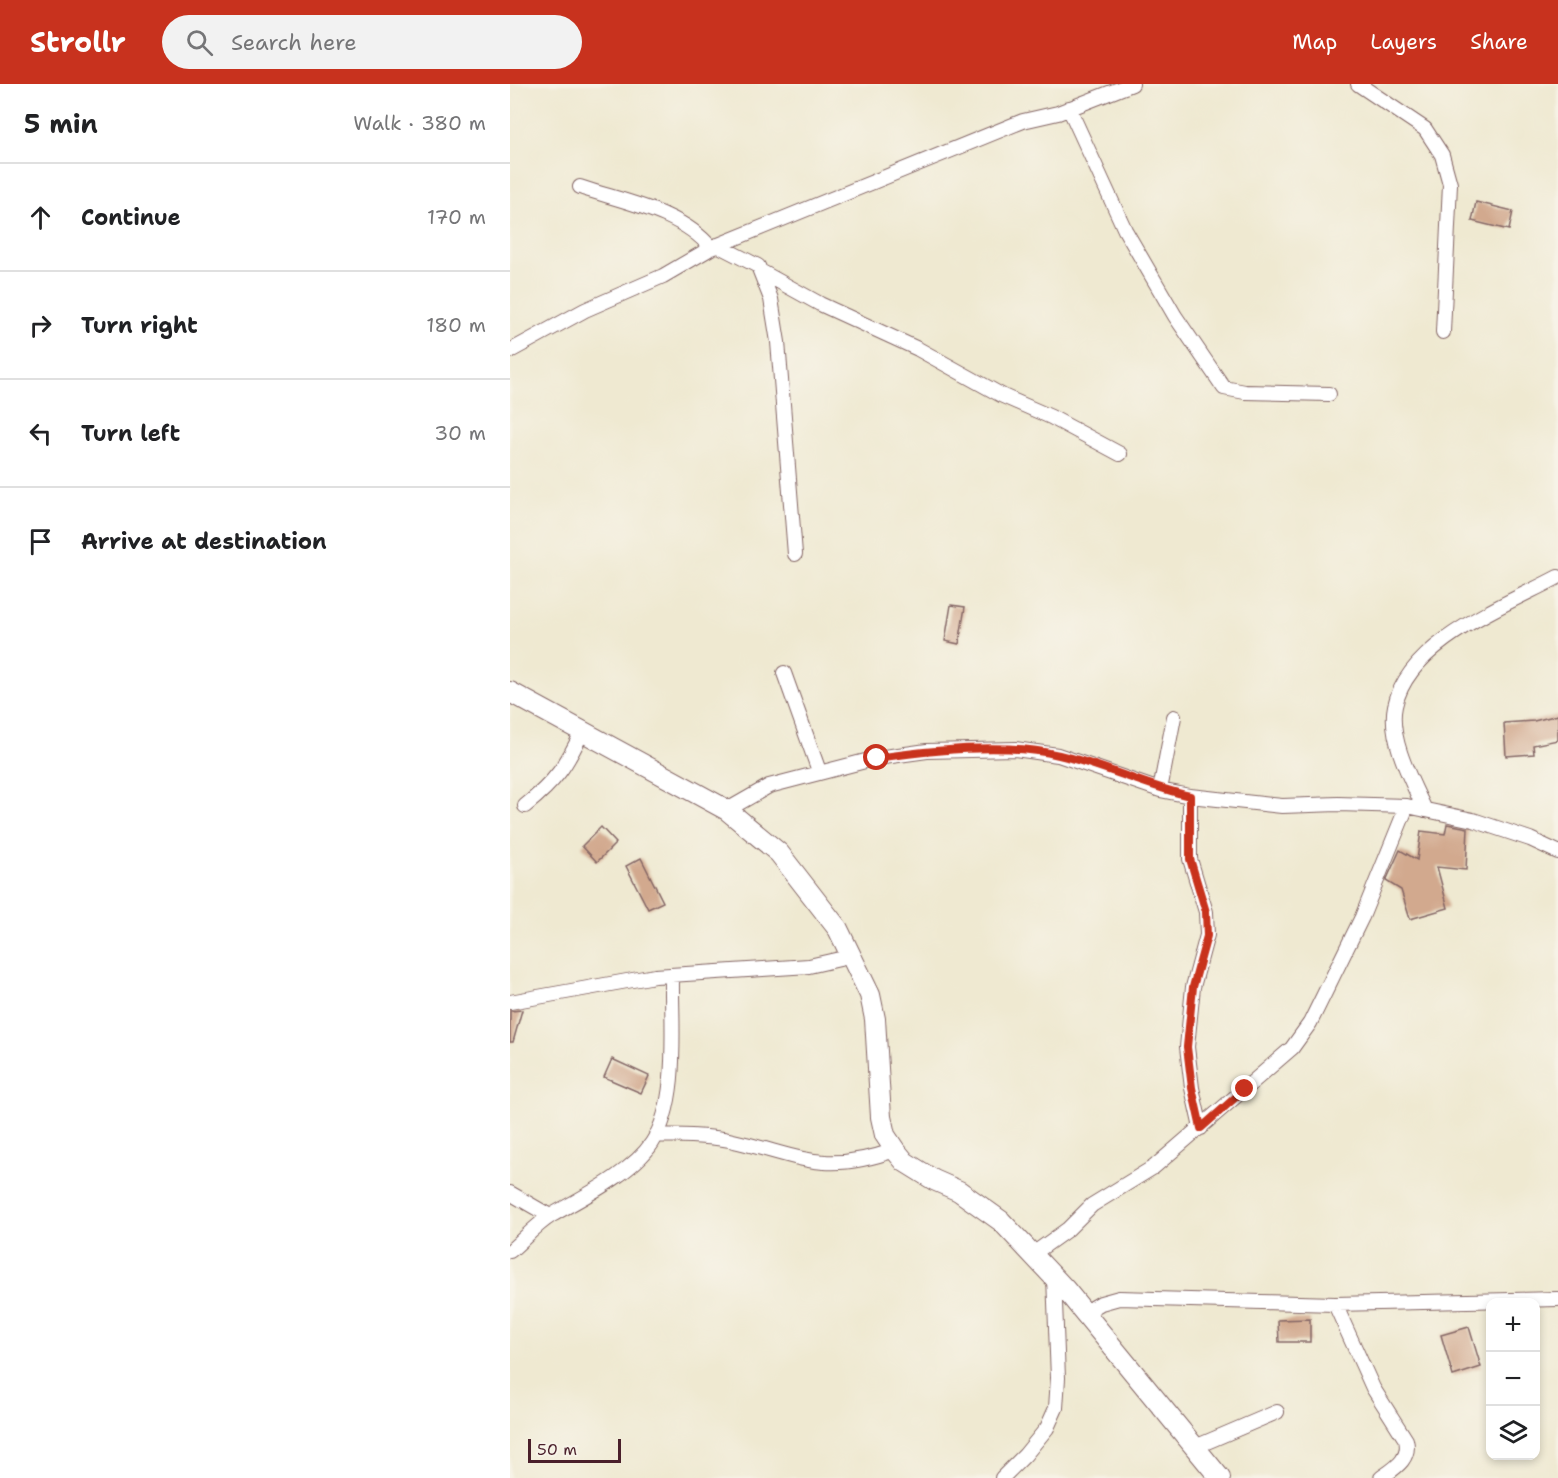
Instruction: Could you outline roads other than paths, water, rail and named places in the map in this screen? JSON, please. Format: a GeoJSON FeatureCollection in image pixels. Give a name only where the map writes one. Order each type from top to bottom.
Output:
{"type":"FeatureCollection","features":[{"type":"Feature","properties":{"kind":"main road"},"geometry":{"type":"LineString","coordinates":[[510,692],[728,810],[779,853],[816,897],[853,956],[870,995],[875,1019],[881,1117],[885,1135],[895,1150],[905,1162],[934,1180],[959,1191],[1001,1221],[1054,1277],[1220,1478]]}},
{"type":"Feature","properties":{"kind":"street"},"geometry":{"type":"LineString","coordinates":[[510,351],[585,310],[663,276],[714,247],[1023,121],[1069,108],[1132,84]]}},
{"type":"Feature","properties":{"kind":"street"},"geometry":{"type":"LineString","coordinates":[[1358,84],[1425,129],[1442,155],[1450,184],[1443,332]]}},
{"type":"Feature","properties":{"kind":"street"},"geometry":{"type":"LineString","coordinates":[[1069,108],[1125,230],[1175,316],[1224,387],[1245,392],[1329,394]]}},
{"type":"Feature","properties":{"kind":"street"},"geometry":{"type":"LineString","coordinates":[[580,187],[670,218],[695,230],[714,247],[758,266],[762,272],[771,299],[778,342],[795,554]]}},
{"type":"Feature","properties":{"kind":"street"},"geometry":{"type":"LineString","coordinates":[[762,272],[820,304],[918,349],[1003,396],[1051,417],[1120,454]]}},
{"type":"Feature","properties":{"kind":"street"},"geometry":{"type":"LineString","coordinates":[[1425,810],[1397,741],[1395,707],[1409,672],[1451,635],[1558,577]]}},
{"type":"Feature","properties":{"kind":"street"},"geometry":{"type":"LineString","coordinates":[[784,673],[819,771]]}},
{"type":"Feature","properties":{"kind":"street"},"geometry":{"type":"LineString","coordinates":[[1160,789],[1174,717]]}},
{"type":"Feature","properties":{"kind":"street"},"geometry":{"type":"LineString","coordinates":[[525,806],[549,787],[566,766],[583,730]]}},
{"type":"Feature","properties":{"kind":"street"},"geometry":{"type":"LineString","coordinates":[[728,810],[769,786],[819,771],[877,758],[927,751],[1015,749],[1058,754],[1160,789],[1190,796],[1282,806],[1338,804],[1407,806],[1473,820],[1530,839],[1558,852]]}},
{"type":"Feature","properties":{"kind":"street"},"geometry":{"type":"LineString","coordinates":[[1190,796],[1190,859],[1206,912],[1207,936],[1193,987],[1187,1047],[1192,1088],[1201,1128]]}},
{"type":"Feature","properties":{"kind":"street"},"geometry":{"type":"LineString","coordinates":[[1033,1254],[1068,1229],[1092,1205],[1154,1167],[1292,1048],[1310,1023],[1362,917],[1407,806]]}},
{"type":"Feature","properties":{"kind":"street"},"geometry":{"type":"LineString","coordinates":[[510,1002],[672,975],[809,966],[853,956]]}},
{"type":"Feature","properties":{"kind":"street"},"geometry":{"type":"LineString","coordinates":[[510,1251],[550,1216],[591,1194],[636,1161],[656,1136],[663,1118],[672,1069],[672,975]]}},
{"type":"Feature","properties":{"kind":"street"},"geometry":{"type":"LineString","coordinates":[[656,1136],[724,1139],[800,1160],[827,1163],[868,1160],[895,1150]]}},
{"type":"Feature","properties":{"kind":"street"},"geometry":{"type":"LineString","coordinates":[[510,1193],[550,1216]]}},
{"type":"Feature","properties":{"kind":"street"},"geometry":{"type":"LineString","coordinates":[[1002,1478],[1047,1428],[1056,1408],[1058,1378],[1054,1277]]}},
{"type":"Feature","properties":{"kind":"street"},"geometry":{"type":"LineString","coordinates":[[1084,1313],[1101,1303],[1119,1298],[1335,1304],[1558,1299]]}},
{"type":"Feature","properties":{"kind":"street"},"geometry":{"type":"LineString","coordinates":[[1335,1304],[1373,1388],[1406,1440],[1408,1449],[1405,1458],[1380,1478]]}},
{"type":"Feature","properties":{"kind":"street"},"geometry":{"type":"LineString","coordinates":[[1195,1447],[1277,1412]]}}]}
